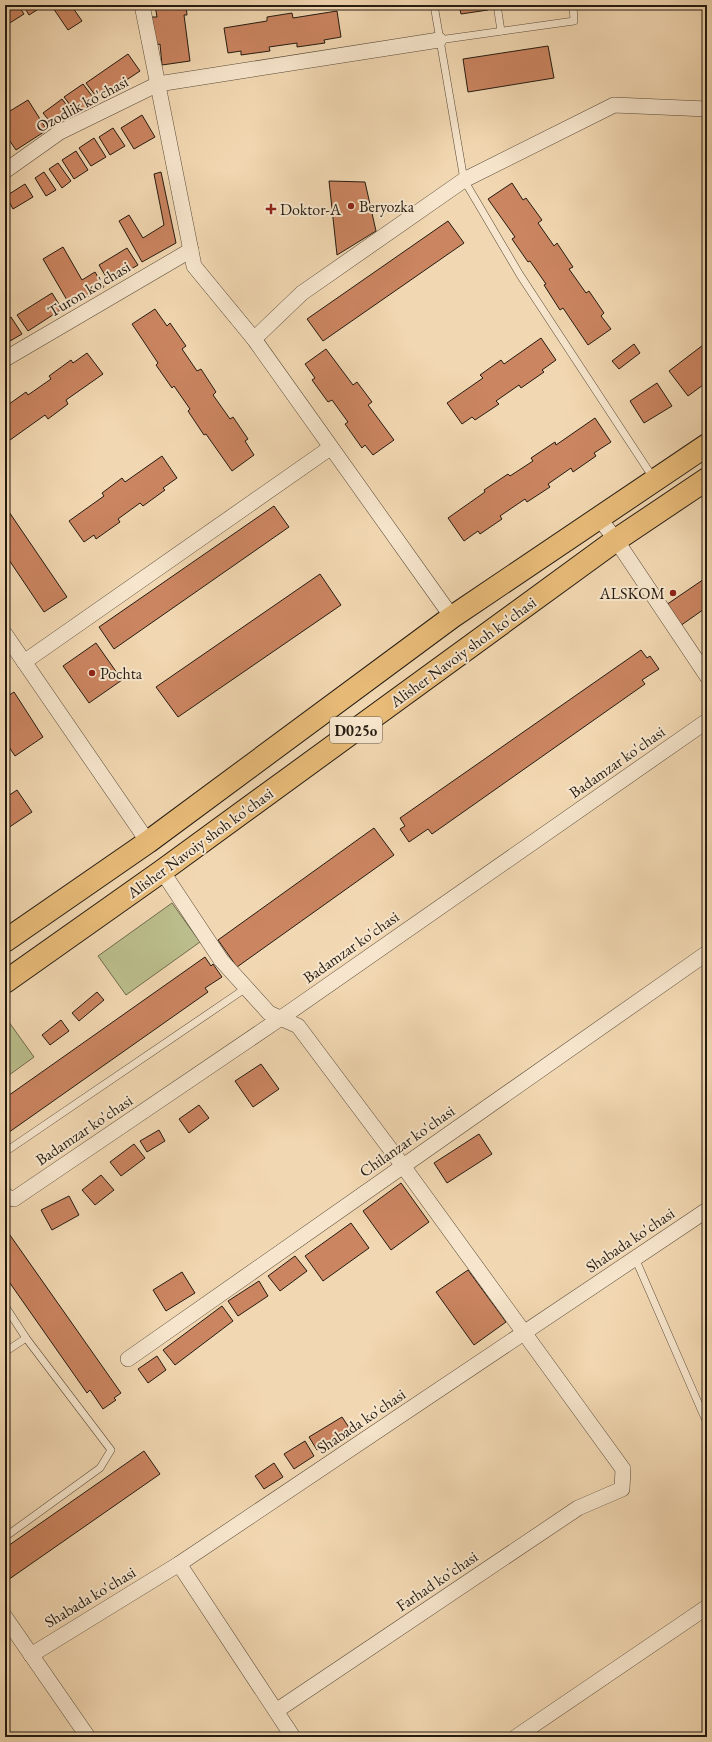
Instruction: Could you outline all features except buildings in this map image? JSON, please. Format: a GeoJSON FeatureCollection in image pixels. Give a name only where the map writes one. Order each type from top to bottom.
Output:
{"type":"FeatureCollection","features":[{"type":"Feature","properties":{"kind":"main road","name":"Alisher Navoiy shoh ko'chasi"},"geometry":{"type":"LineString","coordinates":[[5,941],[148,842],[452,618],[707,445]]}},
{"type":"Feature","properties":{"kind":"main road","name":"Alisher Navoiy shoh ko'chasi"},"geometry":{"type":"LineString","coordinates":[[5,982],[162,872],[616,540],[707,479]]}},
{"type":"Feature","properties":{"kind":"street"},"geometry":{"type":"LineString","coordinates":[[142,5],[194,266],[254,339],[452,618]]}},
{"type":"Feature","properties":{"kind":"street","name":"Ozodlik ko'chasi"},"geometry":{"type":"LineString","coordinates":[[5,171],[60,132],[158,84],[440,40]]}},
{"type":"Feature","properties":{"kind":"street"},"geometry":{"type":"LineString","coordinates":[[254,339],[302,293],[464,180],[614,105],[707,109]]}},
{"type":"Feature","properties":{"kind":"street","name":"Turon ko'chasi"},"geometry":{"type":"LineString","coordinates":[[5,359],[191,250]]}},
{"type":"Feature","properties":{"kind":"street"},"geometry":{"type":"LineString","coordinates":[[24,662],[330,448]]}},
{"type":"Feature","properties":{"kind":"street"},"geometry":{"type":"LineString","coordinates":[[599,518],[616,540],[707,676]]}},
{"type":"Feature","properties":{"kind":"street"},"geometry":{"type":"LineString","coordinates":[[5,634],[148,842]]}},
{"type":"Feature","properties":{"kind":"street","name":"Badamzar ko'chasi"},"geometry":{"type":"LineString","coordinates":[[8,1198],[281,1018],[707,721]]}},
{"type":"Feature","properties":{"kind":"street"},"geometry":{"type":"LineString","coordinates":[[162,872],[221,960],[269,1013],[298,1026],[403,1166],[524,1333]]}},
{"type":"Feature","properties":{"kind":"street","name":"Chilanzar ko'chasi"},"geometry":{"type":"LineString","coordinates":[[128,1358],[707,953]]}},
{"type":"Feature","properties":{"kind":"street","name":"Shabada ko'chasi"},"geometry":{"type":"LineString","coordinates":[[31,1655],[179,1564],[707,1210]]}},
{"type":"Feature","properties":{"kind":"street","name":"Farhad ko'chasi"},"geometry":{"type":"LineString","coordinates":[[276,1711],[578,1508],[622,1489],[623,1469],[524,1333]]}},
{"type":"Feature","properties":{"kind":"street"},"geometry":{"type":"LineString","coordinates":[[179,1564],[293,1737]]}},
{"type":"Feature","properties":{"kind":"street"},"geometry":{"type":"LineString","coordinates":[[516,1737],[707,1607]]}},
{"type":"Feature","properties":{"kind":"street"},"geometry":{"type":"LineString","coordinates":[[5,1617],[88,1737]]}},
{"type":"Feature","properties":{"kind":"lane"},"geometry":{"type":"LineString","coordinates":[[434,5],[464,180],[520,275],[655,479]]}},
{"type":"Feature","properties":{"kind":"lane"},"geometry":{"type":"LineString","coordinates":[[497,5],[501,31]]}},
{"type":"Feature","properties":{"kind":"lane"},"geometry":{"type":"LineString","coordinates":[[440,40],[574,21],[573,5]]}},
{"type":"Feature","properties":{"kind":"lane"},"geometry":{"type":"LineString","coordinates":[[5,1152],[246,988]]}},
{"type":"Feature","properties":{"kind":"lane"},"geometry":{"type":"LineString","coordinates":[[635,1258],[707,1424]]}},
{"type":"Feature","properties":{"kind":"lane"},"geometry":{"type":"LineString","coordinates":[[5,1306],[26,1338],[111,1450],[100,1468],[5,1537]]}},
{"type":"Feature","properties":{"kind":"lane"},"geometry":{"type":"LineString","coordinates":[[5,1352],[26,1338]]}},
{"type":"Feature","properties":{"kind":"green space"},"geometry":{"type":"Polygon","coordinates":[[[172,903],[200,942],[126,995],[98,956],[172,903]]]}},
{"type":"Feature","properties":{"kind":"green space"},"geometry":{"type":"Polygon","coordinates":[[[6,1018],[34,1057],[5,1078],[5,1019],[6,1018]]]}},
{"type":"Feature","properties":{"kind":"place","name":"Beryozka"},"geometry":{"type":"Point","coordinates":[351,206]}},
{"type":"Feature","properties":{"kind":"place","name":"Doktor-A"},"geometry":{"type":"Point","coordinates":[271,209]}},
{"type":"Feature","properties":{"kind":"place","name":"ALSKOM"},"geometry":{"type":"Point","coordinates":[673,593]}},
{"type":"Feature","properties":{"kind":"place","name":"Pochta"},"geometry":{"type":"Point","coordinates":[92,673]}}]}
